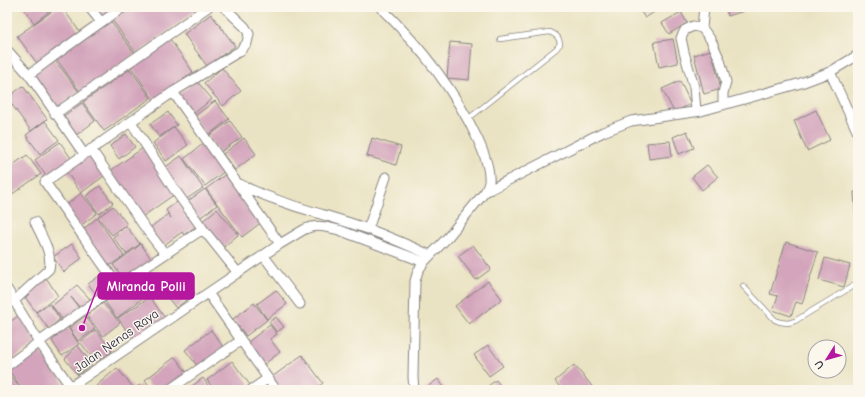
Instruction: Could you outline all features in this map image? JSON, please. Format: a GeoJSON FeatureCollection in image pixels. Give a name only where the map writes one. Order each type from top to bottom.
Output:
{"type":"FeatureCollection","features":[{"type":"Feature","properties":{"kind":"street"},"geometry":{"type":"LineString","coordinates":[[89,7],[101,22]]}},
{"type":"Feature","properties":{"kind":"street"},"geometry":{"type":"LineString","coordinates":[[30,76],[30,74],[124,7]]}},
{"type":"Feature","properties":{"kind":"street"},"geometry":{"type":"LineString","coordinates":[[55,114],[208,7]]}},
{"type":"Feature","properties":{"kind":"street"},"geometry":{"type":"LineString","coordinates":[[118,286],[45,182],[87,151],[173,92],[240,51],[247,43],[249,34],[248,30],[224,7]]}},
{"type":"Feature","properties":{"kind":"street"},"geometry":{"type":"LineString","coordinates":[[380,7],[397,24],[439,74],[468,119],[484,153],[490,176],[489,184],[485,192],[448,237],[424,262],[415,281],[414,390]]}},
{"type":"Feature","properties":{"kind":"street"},"geometry":{"type":"LineString","coordinates":[[702,28],[704,7]]}},
{"type":"Feature","properties":{"kind":"street"},"geometry":{"type":"LineString","coordinates":[[696,112],[694,86],[681,38],[685,30],[693,26],[702,28],[711,40],[720,60],[726,82],[723,93],[723,105]]}},
{"type":"Feature","properties":{"kind":"street"},"geometry":{"type":"LineString","coordinates":[[7,50],[30,76],[55,114],[87,151],[165,254]]}},
{"type":"Feature","properties":{"kind":"street"},"geometry":{"type":"LineString","coordinates":[[485,192],[616,126],[631,121],[696,112],[801,83],[830,72],[858,55]]}},
{"type":"Feature","properties":{"kind":"street"},"geometry":{"type":"LineString","coordinates":[[830,72],[858,133]]}},
{"type":"Feature","properties":{"kind":"street"},"geometry":{"type":"LineString","coordinates":[[173,92],[280,244]]}},
{"type":"Feature","properties":{"kind":"street"},"geometry":{"type":"LineString","coordinates":[[131,122],[174,189],[238,273]]}},
{"type":"Feature","properties":{"kind":"street"},"geometry":{"type":"LineString","coordinates":[[368,229],[386,177]]}},
{"type":"Feature","properties":{"kind":"street"},"geometry":{"type":"LineString","coordinates":[[238,183],[252,191],[368,229],[430,255]]}},
{"type":"Feature","properties":{"kind":"street"},"geometry":{"type":"LineString","coordinates":[[316,213],[313,226],[339,230],[424,262]]}},
{"type":"Feature","properties":{"kind":"street"},"geometry":{"type":"LineString","coordinates":[[14,301],[49,269],[50,262],[48,251],[36,222]]}},
{"type":"Feature","properties":{"kind":"street","name":"Jalan Nenas Raya"},"geometry":{"type":"LineString","coordinates":[[70,389],[263,255],[313,226]]}},
{"type":"Feature","properties":{"kind":"street"},"geometry":{"type":"LineString","coordinates":[[7,366],[118,286],[203,229]]}},
{"type":"Feature","properties":{"kind":"street"},"geometry":{"type":"LineString","coordinates":[[263,255],[300,304]]}},
{"type":"Feature","properties":{"kind":"street"},"geometry":{"type":"LineString","coordinates":[[7,289],[70,389]]}},
{"type":"Feature","properties":{"kind":"street"},"geometry":{"type":"LineString","coordinates":[[208,293],[276,390]]}},
{"type":"Feature","properties":{"kind":"street"},"geometry":{"type":"LineString","coordinates":[[169,390],[240,340]]}},
{"type":"Feature","properties":{"kind":"street"},"geometry":{"type":"LineString","coordinates":[[251,390],[267,379]]}},
{"type":"Feature","properties":{"kind":"lane"},"geometry":{"type":"LineString","coordinates":[[468,119],[556,49],[560,44],[560,38],[550,32],[500,39]]}},
{"type":"Feature","properties":{"kind":"lane"},"geometry":{"type":"LineString","coordinates":[[743,286],[775,320],[788,323],[802,317],[858,283]]}},
{"type":"Feature","properties":{"kind":"building"},"geometry":{"type":"Polygon","coordinates":[[[23,7],[55,7],[34,23],[23,7]]]}},
{"type":"Feature","properties":{"kind":"building"},"geometry":{"type":"Polygon","coordinates":[[[58,7],[62,7],[82,35],[39,66],[17,36],[58,7]]]}},
{"type":"Feature","properties":{"kind":"building"},"geometry":{"type":"Polygon","coordinates":[[[91,7],[122,7],[101,21],[91,7]]]}},
{"type":"Feature","properties":{"kind":"building"},"geometry":{"type":"Polygon","coordinates":[[[130,7],[200,7],[137,54],[112,20],[130,7]]]}},
{"type":"Feature","properties":{"kind":"building"},"geometry":{"type":"Polygon","coordinates":[[[638,7],[662,7],[645,18],[638,7]]]}},
{"type":"Feature","properties":{"kind":"building"},"geometry":{"type":"Polygon","coordinates":[[[725,7],[743,7],[744,11],[728,16],[725,7]]]}},
{"type":"Feature","properties":{"kind":"building"},"geometry":{"type":"Polygon","coordinates":[[[681,12],[687,23],[669,34],[662,23],[681,12]]]}},
{"type":"Feature","properties":{"kind":"building"},"geometry":{"type":"Polygon","coordinates":[[[211,14],[235,46],[207,66],[184,34],[211,14]]]}},
{"type":"Feature","properties":{"kind":"building"},"geometry":{"type":"Polygon","coordinates":[[[108,18],[135,54],[81,93],[55,57],[108,18]]]}},
{"type":"Feature","properties":{"kind":"building"},"geometry":{"type":"Polygon","coordinates":[[[170,39],[193,72],[154,100],[131,67],[170,39]]]}},
{"type":"Feature","properties":{"kind":"building"},"geometry":{"type":"Polygon","coordinates":[[[673,39],[678,63],[659,67],[654,42],[673,39]]]}},
{"type":"Feature","properties":{"kind":"building"},"geometry":{"type":"Polygon","coordinates":[[[450,42],[472,44],[469,80],[447,78],[450,42]]]}},
{"type":"Feature","properties":{"kind":"building"},"geometry":{"type":"Polygon","coordinates":[[[711,50],[721,89],[704,94],[694,55],[711,50]]]}},
{"type":"Feature","properties":{"kind":"building"},"geometry":{"type":"Polygon","coordinates":[[[53,58],[79,92],[57,109],[32,74],[53,58]]]}},
{"type":"Feature","properties":{"kind":"building"},"geometry":{"type":"Polygon","coordinates":[[[222,68],[241,91],[223,106],[204,83],[222,68]]]}},
{"type":"Feature","properties":{"kind":"building"},"geometry":{"type":"Polygon","coordinates":[[[130,69],[151,98],[104,131],[83,102],[130,69]]]}},
{"type":"Feature","properties":{"kind":"building"},"geometry":{"type":"Polygon","coordinates":[[[7,70],[12,77],[7,81],[7,70]]]}},
{"type":"Feature","properties":{"kind":"building"},"geometry":{"type":"Polygon","coordinates":[[[196,80],[212,99],[192,115],[177,96],[196,80]]]}},
{"type":"Feature","properties":{"kind":"building"},"geometry":{"type":"Polygon","coordinates":[[[680,81],[691,104],[674,112],[662,89],[680,81]]]}},
{"type":"Feature","properties":{"kind":"building"},"geometry":{"type":"Polygon","coordinates":[[[23,86],[47,119],[31,131],[7,98],[23,86]]]}},
{"type":"Feature","properties":{"kind":"building"},"geometry":{"type":"Polygon","coordinates":[[[215,101],[229,119],[207,136],[193,117],[215,101]]]}},
{"type":"Feature","properties":{"kind":"building"},"geometry":{"type":"Polygon","coordinates":[[[82,103],[95,121],[75,136],[61,118],[82,103]]]}},
{"type":"Feature","properties":{"kind":"building"},"geometry":{"type":"Polygon","coordinates":[[[816,110],[830,140],[807,151],[794,121],[816,110]]]}},
{"type":"Feature","properties":{"kind":"building"},"geometry":{"type":"Polygon","coordinates":[[[168,112],[177,125],[159,137],[150,124],[168,112]]]}},
{"type":"Feature","properties":{"kind":"building"},"geometry":{"type":"Polygon","coordinates":[[[45,121],[59,140],[40,154],[26,135],[45,121]]]}},
{"type":"Feature","properties":{"kind":"building"},"geometry":{"type":"Polygon","coordinates":[[[230,121],[242,137],[219,153],[208,136],[230,121]]]}},
{"type":"Feature","properties":{"kind":"building"},"geometry":{"type":"Polygon","coordinates":[[[174,127],[188,145],[166,161],[153,143],[174,127]]]}},
{"type":"Feature","properties":{"kind":"building"},"geometry":{"type":"Polygon","coordinates":[[[687,131],[694,148],[679,154],[673,137],[687,131]]]}},
{"type":"Feature","properties":{"kind":"building"},"geometry":{"type":"Polygon","coordinates":[[[126,134],[135,147],[119,159],[110,146],[126,134]]]}},
{"type":"Feature","properties":{"kind":"building"},"geometry":{"type":"Polygon","coordinates":[[[244,138],[256,154],[235,170],[223,154],[244,138]]]}},
{"type":"Feature","properties":{"kind":"building"},"geometry":{"type":"Polygon","coordinates":[[[372,138],[401,147],[396,165],[367,156],[372,138]]]}},
{"type":"Feature","properties":{"kind":"building"},"geometry":{"type":"Polygon","coordinates":[[[670,141],[672,156],[649,159],[647,143],[670,141]]]}},
{"type":"Feature","properties":{"kind":"building"},"geometry":{"type":"Polygon","coordinates":[[[60,142],[73,161],[48,179],[35,160],[60,142]]]}},
{"type":"Feature","properties":{"kind":"building"},"geometry":{"type":"Polygon","coordinates":[[[204,143],[225,171],[205,186],[184,159],[204,143]]]}},
{"type":"Feature","properties":{"kind":"building"},"geometry":{"type":"Polygon","coordinates":[[[143,148],[175,194],[142,217],[110,171],[143,148]]]}},
{"type":"Feature","properties":{"kind":"building"},"geometry":{"type":"Polygon","coordinates":[[[27,155],[41,174],[11,195],[7,189],[7,169],[27,155]]]}},
{"type":"Feature","properties":{"kind":"building"},"geometry":{"type":"Polygon","coordinates":[[[89,155],[104,176],[81,193],[66,171],[89,155]]]}},
{"type":"Feature","properties":{"kind":"building"},"geometry":{"type":"Polygon","coordinates":[[[181,156],[203,188],[185,200],[164,168],[181,156]]]}},
{"type":"Feature","properties":{"kind":"building"},"geometry":{"type":"Polygon","coordinates":[[[707,165],[718,177],[702,190],[692,177],[707,165]]]}},
{"type":"Feature","properties":{"kind":"building"},"geometry":{"type":"Polygon","coordinates":[[[227,173],[263,221],[242,237],[206,189],[227,173]]]}},
{"type":"Feature","properties":{"kind":"building"},"geometry":{"type":"Polygon","coordinates":[[[100,186],[113,203],[99,214],[86,196],[100,186]]]}},
{"type":"Feature","properties":{"kind":"building"},"geometry":{"type":"Polygon","coordinates":[[[205,189],[217,205],[197,220],[185,203],[205,189]]]}},
{"type":"Feature","properties":{"kind":"building"},"geometry":{"type":"Polygon","coordinates":[[[854,192],[858,192],[858,238],[857,238],[854,192]]]}},
{"type":"Feature","properties":{"kind":"building"},"geometry":{"type":"Polygon","coordinates":[[[81,193],[97,213],[79,227],[64,207],[81,193]]]}},
{"type":"Feature","properties":{"kind":"building"},"geometry":{"type":"Polygon","coordinates":[[[181,199],[199,224],[184,235],[182,232],[160,248],[147,230],[168,214],[171,218],[166,210],[181,199]]]}},
{"type":"Feature","properties":{"kind":"building"},"geometry":{"type":"Polygon","coordinates":[[[113,206],[127,224],[112,235],[98,217],[113,206]]]}},
{"type":"Feature","properties":{"kind":"building"},"geometry":{"type":"Polygon","coordinates":[[[217,209],[238,235],[221,249],[200,223],[217,209]]]}},
{"type":"Feature","properties":{"kind":"building"},"geometry":{"type":"Polygon","coordinates":[[[97,218],[124,256],[109,266],[82,230],[97,218]]]}},
{"type":"Feature","properties":{"kind":"building"},"geometry":{"type":"Polygon","coordinates":[[[126,226],[140,244],[126,254],[113,237],[126,226]]]}},
{"type":"Feature","properties":{"kind":"building"},"geometry":{"type":"Polygon","coordinates":[[[786,242],[818,252],[802,304],[796,302],[791,316],[773,310],[778,296],[770,294],[786,242]]]}},
{"type":"Feature","properties":{"kind":"building"},"geometry":{"type":"Polygon","coordinates":[[[72,244],[82,258],[64,272],[53,257],[72,244]]]}},
{"type":"Feature","properties":{"kind":"building"},"geometry":{"type":"Polygon","coordinates":[[[141,244],[152,260],[126,281],[113,265],[141,244]]]}},
{"type":"Feature","properties":{"kind":"building"},"geometry":{"type":"Polygon","coordinates":[[[473,245],[491,269],[476,280],[458,256],[473,245]]]}},
{"type":"Feature","properties":{"kind":"building"},"geometry":{"type":"Polygon","coordinates":[[[825,258],[850,265],[844,287],[819,280],[825,258]]]}},
{"type":"Feature","properties":{"kind":"building"},"geometry":{"type":"Polygon","coordinates":[[[106,271],[114,283],[97,295],[88,284],[106,271]]]}},
{"type":"Feature","properties":{"kind":"building"},"geometry":{"type":"Polygon","coordinates":[[[45,276],[58,296],[36,312],[23,294],[45,276]]]}},
{"type":"Feature","properties":{"kind":"building"},"geometry":{"type":"Polygon","coordinates":[[[182,277],[195,293],[176,308],[163,292],[182,277]]]}},
{"type":"Feature","properties":{"kind":"building"},"geometry":{"type":"Polygon","coordinates":[[[488,281],[502,299],[469,324],[455,306],[488,281]]]}},
{"type":"Feature","properties":{"kind":"building"},"geometry":{"type":"Polygon","coordinates":[[[131,283],[142,299],[117,318],[105,302],[131,283]]]}},
{"type":"Feature","properties":{"kind":"building"},"geometry":{"type":"Polygon","coordinates":[[[77,285],[90,299],[80,308],[71,297],[79,308],[63,320],[52,306],[77,285]]]}},
{"type":"Feature","properties":{"kind":"building"},"geometry":{"type":"Polygon","coordinates":[[[276,290],[287,304],[267,319],[257,304],[276,290]]]}},
{"type":"Feature","properties":{"kind":"building"},"geometry":{"type":"Polygon","coordinates":[[[150,297],[165,318],[133,340],[118,318],[150,297]]]}},
{"type":"Feature","properties":{"kind":"building"},"geometry":{"type":"Polygon","coordinates":[[[103,303],[120,323],[103,336],[87,316],[103,303]]]}},
{"type":"Feature","properties":{"kind":"building"},"geometry":{"type":"Polygon","coordinates":[[[254,303],[267,320],[246,336],[233,319],[254,303]]]}},
{"type":"Feature","properties":{"kind":"building"},"geometry":{"type":"Polygon","coordinates":[[[50,304],[60,319],[49,329],[36,312],[50,304]]]}},
{"type":"Feature","properties":{"kind":"building"},"geometry":{"type":"Polygon","coordinates":[[[21,314],[36,343],[7,364],[7,324],[21,314]]]}},
{"type":"Feature","properties":{"kind":"building"},"geometry":{"type":"Polygon","coordinates":[[[85,316],[95,329],[78,341],[69,328],[85,316]]]}},
{"type":"Feature","properties":{"kind":"building"},"geometry":{"type":"Polygon","coordinates":[[[276,317],[284,327],[277,332],[269,322],[276,317]]]}},
{"type":"Feature","properties":{"kind":"building"},"geometry":{"type":"Polygon","coordinates":[[[270,325],[277,334],[270,339],[280,352],[261,367],[244,345],[270,325]]]}},
{"type":"Feature","properties":{"kind":"building"},"geometry":{"type":"Polygon","coordinates":[[[67,326],[79,344],[62,356],[52,341],[67,326]]]}},
{"type":"Feature","properties":{"kind":"building"},"geometry":{"type":"Polygon","coordinates":[[[96,330],[112,351],[96,363],[80,342],[96,330]]]}},
{"type":"Feature","properties":{"kind":"building"},"geometry":{"type":"Polygon","coordinates":[[[211,330],[224,348],[199,368],[185,350],[211,330]]]}},
{"type":"Feature","properties":{"kind":"building"},"geometry":{"type":"Polygon","coordinates":[[[488,345],[503,366],[489,376],[474,355],[488,345]]]}},
{"type":"Feature","properties":{"kind":"building"},"geometry":{"type":"Polygon","coordinates":[[[78,346],[92,364],[78,375],[65,359],[78,346]]]}},
{"type":"Feature","properties":{"kind":"building"},"geometry":{"type":"Polygon","coordinates":[[[37,347],[65,384],[58,390],[20,390],[22,389],[8,369],[37,347]]]}},
{"type":"Feature","properties":{"kind":"building"},"geometry":{"type":"Polygon","coordinates":[[[302,355],[323,383],[314,390],[282,390],[272,377],[302,355]]]}},
{"type":"Feature","properties":{"kind":"building"},"geometry":{"type":"Polygon","coordinates":[[[175,357],[188,374],[167,390],[153,390],[145,380],[175,357]]]}},
{"type":"Feature","properties":{"kind":"building"},"geometry":{"type":"Polygon","coordinates":[[[232,361],[250,385],[243,390],[214,390],[207,380],[232,361]]]}},
{"type":"Feature","properties":{"kind":"building"},"geometry":{"type":"Polygon","coordinates":[[[574,365],[592,386],[587,390],[562,390],[555,381],[574,365]]]}},
{"type":"Feature","properties":{"kind":"building"},"geometry":{"type":"Polygon","coordinates":[[[117,368],[133,387],[129,390],[99,390],[96,386],[117,368]]]}},
{"type":"Feature","properties":{"kind":"building"},"geometry":{"type":"Polygon","coordinates":[[[7,372],[20,388],[18,390],[7,390],[7,372]]]}},
{"type":"Feature","properties":{"kind":"building"},"geometry":{"type":"Polygon","coordinates":[[[203,378],[211,390],[187,390],[203,378]]]}},
{"type":"Feature","properties":{"kind":"building"},"geometry":{"type":"Polygon","coordinates":[[[438,379],[446,390],[423,390],[438,379]]]}},
{"type":"Feature","properties":{"kind":"building"},"geometry":{"type":"Polygon","coordinates":[[[496,380],[504,390],[483,390],[496,380]]]}},
{"type":"Feature","properties":{"kind":"building"},"geometry":{"type":"Polygon","coordinates":[[[140,385],[144,390],[132,390],[140,385]]]}},
{"type":"Feature","properties":{"kind":"place","name":"Miranda Polii"},"geometry":{"type":"Point","coordinates":[82,328]}}]}
